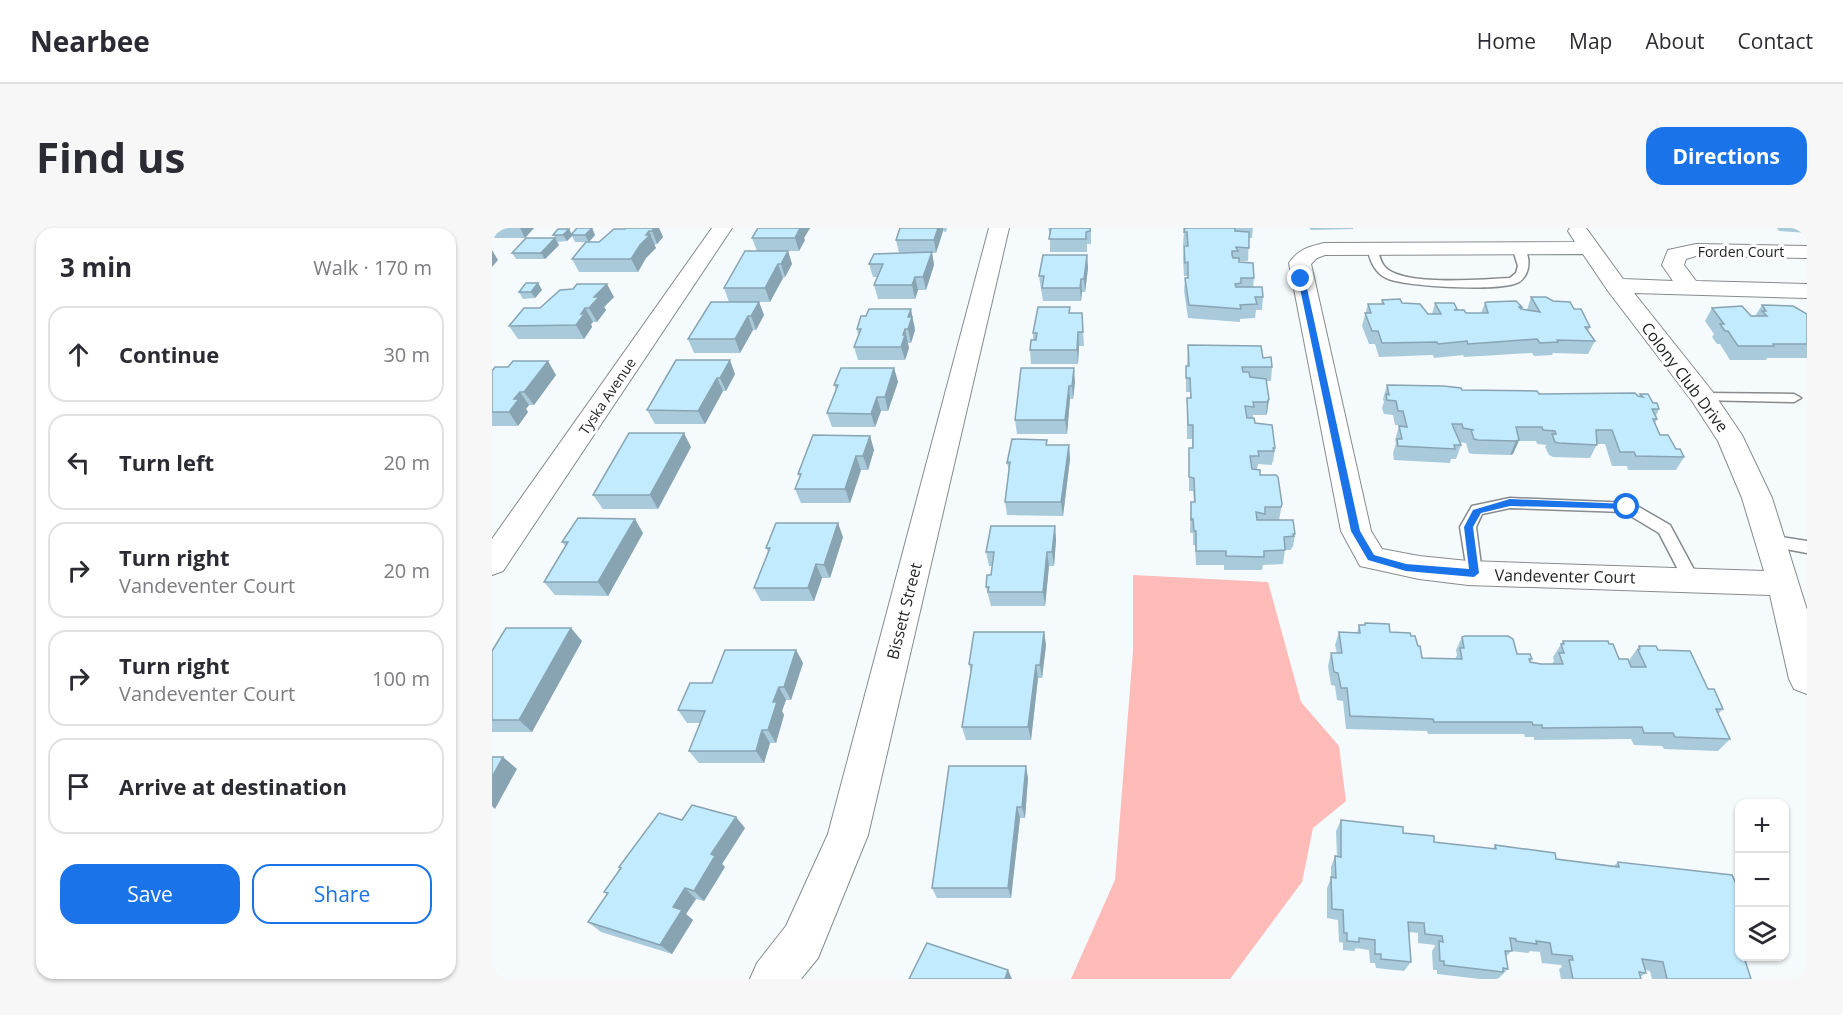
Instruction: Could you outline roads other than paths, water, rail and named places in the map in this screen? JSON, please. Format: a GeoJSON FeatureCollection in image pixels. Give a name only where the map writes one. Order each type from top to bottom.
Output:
{"type":"FeatureCollection","features":[{"type":"Feature","properties":{"kind":"street","name":"Tyska Avenue"},"geometry":{"type":"LineString","coordinates":[[492,563],[722,228]]}},
{"type":"Feature","properties":{"kind":"street","name":"Bissett Street"},"geometry":{"type":"LineString","coordinates":[[773,979],[802,942],[848,835],[999,228]]}},
{"type":"Feature","properties":{"kind":"street","name":"Vandeventer Court"},"geometry":{"type":"LineString","coordinates":[[1583,238],[1517,247],[1324,249],[1309,253],[1300,263],[1301,279],[1356,531],[1371,558],[1406,567],[1474,573],[1784,584]]}},
{"type":"Feature","properties":{"kind":"street","name":"Colony Club Drive"},"geometry":{"type":"LineString","coordinates":[[1583,238],[1616,286],[1703,397],[1732,441],[1757,498],[1784,584],[1807,679]]}},
{"type":"Feature","properties":{"kind":"street","name":"Forden Court"},"geometry":{"type":"LineString","coordinates":[[1688,286],[1673,265],[1676,255],[1696,250],[1807,252]]}},
{"type":"Feature","properties":{"kind":"street"},"geometry":{"type":"LineString","coordinates":[[1616,286],[1688,286],[1807,291]]}},
{"type":"Feature","properties":{"kind":"lane"},"geometry":{"type":"LineString","coordinates":[[1703,397],[1794,398]]}},
{"type":"Feature","properties":{"kind":"lane"},"geometry":{"type":"LineString","coordinates":[[1474,573],[1468,527],[1478,510],[1510,502],[1627,507],[1665,529],[1691,579]]}},
{"type":"Feature","properties":{"kind":"lane"},"geometry":{"type":"LineString","coordinates":[[1769,542],[1807,547]]}}]}
